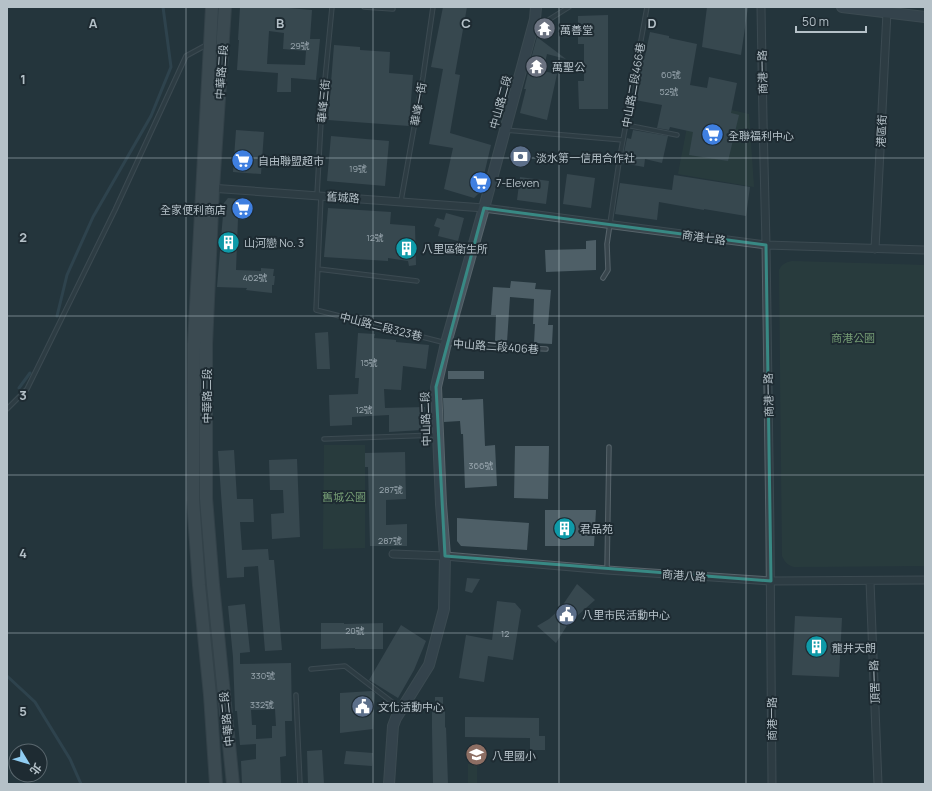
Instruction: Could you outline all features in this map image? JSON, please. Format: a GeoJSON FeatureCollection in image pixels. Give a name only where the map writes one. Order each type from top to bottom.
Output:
{"type":"FeatureCollection","features":[{"type":"Feature","properties":{"kind":"main road","name":"中華路二段"},"geometry":{"type":"LineString","coordinates":[[212,7],[216,42],[208,188],[194,344],[193,500],[199,585],[210,695],[216,784]]}},
{"type":"Feature","properties":{"kind":"main road","name":"中華路二段"},"geometry":{"type":"LineString","coordinates":[[216,42],[225,7]]}},
{"type":"Feature","properties":{"kind":"main road","name":"中山路二段"},"geometry":{"type":"LineString","coordinates":[[390,784],[393,726],[396,718],[428,665],[444,609],[445,556],[437,435],[436,387],[446,343],[532,31],[536,7]]}},
{"type":"Feature","properties":{"kind":"main road"},"geometry":{"type":"LineString","coordinates":[[842,7],[925,17]]}},
{"type":"Feature","properties":{"kind":"main road","name":"中華路二段"},"geometry":{"type":"LineString","coordinates":[[208,188],[206,498],[213,585],[233,784]]}},
{"type":"Feature","properties":{"kind":"street","name":"商港一路"},"geometry":{"type":"LineString","coordinates":[[761,7],[771,581],[772,784]]}},
{"type":"Feature","properties":{"kind":"street","name":"港區街"},"geometry":{"type":"LineString","coordinates":[[875,249],[887,12]]}},
{"type":"Feature","properties":{"kind":"street","name":"舊城路"},"geometry":{"type":"LineString","coordinates":[[208,188],[484,208]]}},
{"type":"Feature","properties":{"kind":"street","name":"商港七路"},"geometry":{"type":"LineString","coordinates":[[484,208],[766,245],[925,250]]}},
{"type":"Feature","properties":{"kind":"street","name":"商港八路"},"geometry":{"type":"LineString","coordinates":[[393,554],[445,556],[607,570],[771,581],[925,580]]}},
{"type":"Feature","properties":{"kind":"street","name":"頂罟一路"},"geometry":{"type":"LineString","coordinates":[[870,581],[878,784]]}},
{"type":"Feature","properties":{"kind":"lane","name":"華峰三街"},"geometry":{"type":"LineString","coordinates":[[316,310],[321,121],[332,7]]}},
{"type":"Feature","properties":{"kind":"lane"},"geometry":{"type":"LineString","coordinates":[[364,7],[393,9]]}},
{"type":"Feature","properties":{"kind":"lane","name":"華峰一街"},"geometry":{"type":"LineString","coordinates":[[401,201],[423,78],[433,7]]}},
{"type":"Feature","properties":{"kind":"lane"},"geometry":{"type":"LineString","coordinates":[[532,31],[569,7]]}},
{"type":"Feature","properties":{"kind":"lane","name":"中山路二段466巷"},"geometry":{"type":"LineString","coordinates":[[604,278],[608,270],[607,244],[619,162],[647,7]]}},
{"type":"Feature","properties":{"kind":"lane"},"geometry":{"type":"LineString","coordinates":[[7,409],[27,389],[115,210],[186,56],[216,42]]}},
{"type":"Feature","properties":{"kind":"lane"},"geometry":{"type":"LineString","coordinates":[[626,125],[677,135]]}},
{"type":"Feature","properties":{"kind":"lane","name":"中山路二段466巷"},"geometry":{"type":"LineString","coordinates":[[505,130],[623,140]]}},
{"type":"Feature","properties":{"kind":"lane"},"geometry":{"type":"LineString","coordinates":[[318,269],[417,281]]}},
{"type":"Feature","properties":{"kind":"lane","name":"中山路二段323巷"},"geometry":{"type":"LineString","coordinates":[[316,310],[446,343]]}},
{"type":"Feature","properties":{"kind":"lane","name":"中山路二段406巷"},"geometry":{"type":"LineString","coordinates":[[446,343],[546,349]]}},
{"type":"Feature","properties":{"kind":"lane"},"geometry":{"type":"LineString","coordinates":[[324,439],[437,435]]}},
{"type":"Feature","properties":{"kind":"lane"},"geometry":{"type":"LineString","coordinates":[[607,570],[609,447]]}},
{"type":"Feature","properties":{"kind":"lane"},"geometry":{"type":"LineString","coordinates":[[311,669],[345,666],[402,709]]}},
{"type":"Feature","properties":{"kind":"lane"},"geometry":{"type":"LineString","coordinates":[[296,695],[300,784]]}},
{"type":"Feature","properties":{"kind":"highlighted area"},"geometry":{"type":"Polygon","coordinates":[[[484,208],[766,245],[771,581],[445,556],[436,387],[484,208]]]}},
{"type":"Feature","properties":{"kind":"green space"},"geometry":{"type":"Polygon","coordinates":[[[692,101],[749,114],[754,187],[678,174],[692,101]]]}},
{"type":"Feature","properties":{"kind":"green space","name":"商港公園"},"geometry":{"type":"Polygon","coordinates":[[[792,261],[925,265],[925,566],[794,567],[786,563],[782,556],[779,270],[781,266],[792,261]]]}},
{"type":"Feature","properties":{"kind":"green space","name":"舊城公園"},"geometry":{"type":"Polygon","coordinates":[[[324,445],[365,445],[365,548],[323,549],[324,445]]]}},
{"type":"Feature","properties":{"kind":"green space"},"geometry":{"type":"Polygon","coordinates":[[[468,764],[477,764],[477,784],[468,784],[468,764]]]}},
{"type":"Feature","properties":{"kind":"building"},"geometry":{"type":"Polygon","coordinates":[[[240,7],[277,7],[312,10],[310,39],[320,39],[316,80],[291,78],[291,92],[277,92],[278,73],[237,70],[240,7]],[[269,31],[267,64],[305,65],[306,51],[283,49],[284,33],[269,31]]]}},
{"type":"Feature","properties":{"kind":"building"},"geometry":{"type":"Polygon","coordinates":[[[443,7],[467,7],[455,74],[460,75],[450,133],[491,145],[480,192],[474,198],[444,189],[453,148],[429,144],[443,69],[431,67],[443,7]]]}},
{"type":"Feature","properties":{"kind":"building"},"geometry":{"type":"Polygon","coordinates":[[[707,7],[748,7],[741,55],[702,47],[707,7]]]}},
{"type":"Feature","properties":{"kind":"building"},"geometry":{"type":"Polygon","coordinates":[[[608,15],[608,109],[579,109],[578,81],[584,81],[584,44],[578,44],[578,16],[608,15]]]}},
{"type":"Feature","properties":{"kind":"building"},"geometry":{"type":"Polygon","coordinates":[[[650,32],[697,44],[690,85],[707,88],[709,77],[737,83],[731,113],[739,115],[728,161],[689,155],[693,132],[670,127],[669,130],[657,128],[662,105],[635,100],[641,74],[643,56],[645,56],[650,32]]]}},
{"type":"Feature","properties":{"kind":"building"},"geometry":{"type":"Polygon","coordinates":[[[537,37],[566,59],[547,54],[543,71],[557,74],[547,120],[520,113],[526,89],[524,89],[527,73],[537,37]]]}},
{"type":"Feature","properties":{"kind":"building"},"geometry":{"type":"Polygon","coordinates":[[[334,45],[360,47],[360,50],[390,52],[389,73],[413,75],[409,126],[328,120],[334,45]]]}},
{"type":"Feature","properties":{"kind":"building"},"geometry":{"type":"Polygon","coordinates":[[[236,130],[264,132],[261,174],[233,172],[236,130]]]}},
{"type":"Feature","properties":{"kind":"building"},"geometry":{"type":"Polygon","coordinates":[[[633,130],[668,136],[662,163],[645,159],[644,167],[622,163],[627,138],[631,139],[633,130]]]}},
{"type":"Feature","properties":{"kind":"building"},"geometry":{"type":"Polygon","coordinates":[[[331,136],[389,141],[385,186],[327,181],[331,136]]]}},
{"type":"Feature","properties":{"kind":"building"},"geometry":{"type":"Polygon","coordinates":[[[567,174],[595,178],[591,208],[563,204],[567,174]]]}},
{"type":"Feature","properties":{"kind":"building"},"geometry":{"type":"Polygon","coordinates":[[[674,175],[750,187],[746,216],[659,202],[657,220],[615,214],[620,183],[672,190],[674,175]]]}},
{"type":"Feature","properties":{"kind":"building"},"geometry":{"type":"Polygon","coordinates":[[[520,177],[549,181],[546,204],[517,200],[520,177]]]}},
{"type":"Feature","properties":{"kind":"building","name":"山河戀 No. 3"},"geometry":{"type":"Polygon","coordinates":[[[228,198],[250,200],[249,217],[238,218],[236,270],[261,271],[261,268],[274,269],[273,276],[275,276],[274,285],[272,285],[272,293],[246,290],[247,288],[217,287],[224,203],[228,198]]]}},
{"type":"Feature","properties":{"kind":"building"},"geometry":{"type":"Polygon","coordinates":[[[328,208],[391,212],[390,224],[415,226],[416,265],[409,266],[408,261],[388,258],[388,261],[324,257],[328,208]]]}},
{"type":"Feature","properties":{"kind":"building"},"geometry":{"type":"Polygon","coordinates":[[[446,213],[464,218],[458,241],[438,236],[440,228],[434,226],[437,218],[444,220],[446,213]]]}},
{"type":"Feature","properties":{"kind":"building"},"geometry":{"type":"Polygon","coordinates":[[[596,240],[596,270],[546,272],[545,250],[586,249],[586,241],[596,240]]]}},
{"type":"Feature","properties":{"kind":"building"},"geometry":{"type":"Polygon","coordinates":[[[511,281],[536,283],[535,289],[551,290],[548,325],[553,325],[552,344],[534,343],[534,299],[510,297],[507,342],[495,341],[496,315],[491,315],[493,287],[510,288],[511,281]]]}},
{"type":"Feature","properties":{"kind":"building"},"geometry":{"type":"Polygon","coordinates":[[[328,332],[330,369],[317,369],[315,333],[328,332]]]}},
{"type":"Feature","properties":{"kind":"building"},"geometry":{"type":"Polygon","coordinates":[[[358,333],[375,334],[374,338],[396,340],[396,342],[429,345],[426,369],[403,366],[401,390],[384,389],[385,408],[425,407],[425,416],[422,416],[422,430],[389,432],[389,415],[352,417],[352,425],[330,426],[329,395],[358,394],[359,378],[355,378],[358,333]]]}},
{"type":"Feature","properties":{"kind":"building"},"geometry":{"type":"Polygon","coordinates":[[[448,371],[484,371],[484,379],[448,379],[448,371]]]}},
{"type":"Feature","properties":{"kind":"building"},"geometry":{"type":"Polygon","coordinates":[[[443,398],[462,398],[462,400],[483,399],[485,446],[495,445],[497,486],[465,488],[463,434],[461,434],[460,421],[444,422],[443,398]]]}},
{"type":"Feature","properties":{"kind":"building"},"geometry":{"type":"Polygon","coordinates":[[[515,446],[549,446],[548,499],[514,498],[515,446]]]}},
{"type":"Feature","properties":{"kind":"building"},"geometry":{"type":"Polygon","coordinates":[[[234,450],[237,499],[253,499],[254,522],[240,522],[242,550],[268,549],[269,560],[274,560],[282,650],[265,651],[258,566],[244,567],[244,577],[227,578],[218,451],[234,450]]]}},
{"type":"Feature","properties":{"kind":"building"},"geometry":{"type":"Polygon","coordinates":[[[405,452],[406,499],[386,500],[386,525],[407,524],[407,546],[370,546],[368,467],[365,467],[365,453],[405,452]]]}},
{"type":"Feature","properties":{"kind":"building"},"geometry":{"type":"Polygon","coordinates":[[[297,459],[300,537],[272,539],[271,514],[284,513],[283,490],[270,490],[269,460],[297,459]]]}},
{"type":"Feature","properties":{"kind":"building","name":"君品苑"},"geometry":{"type":"Polygon","coordinates":[[[545,510],[596,510],[594,546],[545,546],[545,510]]]}},
{"type":"Feature","properties":{"kind":"building"},"geometry":{"type":"Polygon","coordinates":[[[457,518],[529,523],[527,550],[461,546],[457,541],[457,518]]]}},
{"type":"Feature","properties":{"kind":"building"},"geometry":{"type":"Polygon","coordinates":[[[467,578],[480,579],[472,593],[465,591],[467,578]]]}},
{"type":"Feature","properties":{"kind":"building","name":"八里市民活動中心"},"geometry":{"type":"Polygon","coordinates":[[[577,584],[595,600],[568,624],[556,643],[537,626],[549,619],[560,609],[577,584]]]}},
{"type":"Feature","properties":{"kind":"building"},"geometry":{"type":"Polygon","coordinates":[[[497,601],[515,603],[521,610],[513,660],[488,656],[484,682],[459,678],[466,635],[492,640],[497,601]]]}},
{"type":"Feature","properties":{"kind":"building"},"geometry":{"type":"Polygon","coordinates":[[[245,604],[250,652],[240,653],[240,664],[291,663],[292,721],[285,721],[286,756],[280,757],[281,784],[242,784],[241,761],[256,759],[256,744],[240,745],[237,711],[235,711],[233,657],[228,606],[245,604]],[[275,709],[251,710],[252,725],[256,725],[256,739],[272,738],[272,726],[276,726],[275,709]]]}},
{"type":"Feature","properties":{"kind":"building","name":"龍井天朗"},"geometry":{"type":"Polygon","coordinates":[[[795,616],[842,618],[839,677],[792,675],[795,616]]]}},
{"type":"Feature","properties":{"kind":"building"},"geometry":{"type":"Polygon","coordinates":[[[321,623],[383,623],[383,649],[321,649],[321,623]]]}},
{"type":"Feature","properties":{"kind":"building"},"geometry":{"type":"Polygon","coordinates":[[[401,625],[426,641],[414,670],[398,698],[369,680],[401,625]]]}},
{"type":"Feature","properties":{"kind":"building"},"geometry":{"type":"Polygon","coordinates":[[[372,691],[375,693],[373,729],[340,733],[340,693],[372,691]]]}},
{"type":"Feature","properties":{"kind":"building"},"geometry":{"type":"Polygon","coordinates":[[[435,697],[443,697],[443,707],[445,707],[448,784],[433,784],[432,707],[435,707],[435,697]]]}},
{"type":"Feature","properties":{"kind":"building"},"geometry":{"type":"Polygon","coordinates":[[[465,717],[539,718],[539,736],[545,736],[545,750],[530,750],[530,738],[465,737],[465,717]]]}},
{"type":"Feature","properties":{"kind":"building"},"geometry":{"type":"Polygon","coordinates":[[[322,750],[324,784],[308,784],[307,751],[322,750]]]}},
{"type":"Feature","properties":{"kind":"building"},"geometry":{"type":"Polygon","coordinates":[[[346,751],[373,753],[372,766],[344,764],[346,751]]]}},
{"type":"Feature","properties":{"kind":"waterway"},"geometry":{"type":"LineString","coordinates":[[57,316],[67,275],[93,217],[151,116],[171,67],[163,7]]}},
{"type":"Feature","properties":{"kind":"waterway"},"geometry":{"type":"LineString","coordinates":[[19,388],[30,373]]}},
{"type":"Feature","properties":{"kind":"waterway"},"geometry":{"type":"LineString","coordinates":[[7,676],[35,702],[70,759],[81,784]]}},
{"type":"Feature","properties":{"kind":"place","name":"萬善堂"},"geometry":{"type":"Point","coordinates":[544,29]}},
{"type":"Feature","properties":{"kind":"place","name":"萬聖公"},"geometry":{"type":"Point","coordinates":[537,66]}},
{"type":"Feature","properties":{"kind":"place","name":"全聯福利中心"},"geometry":{"type":"Point","coordinates":[713,135]}},
{"type":"Feature","properties":{"kind":"place","name":"淡水第一信用合作社"},"geometry":{"type":"Point","coordinates":[521,157]}},
{"type":"Feature","properties":{"kind":"place","name":"自由聯盟超市"},"geometry":{"type":"Point","coordinates":[242,160]}},
{"type":"Feature","properties":{"kind":"place","name":"7-Eleven"},"geometry":{"type":"Point","coordinates":[481,182]}},
{"type":"Feature","properties":{"kind":"place","name":"全家便利商店"},"geometry":{"type":"Point","coordinates":[242,209]}},
{"type":"Feature","properties":{"kind":"place","name":"山河戀 No. 3"},"geometry":{"type":"Point","coordinates":[229,242]}},
{"type":"Feature","properties":{"kind":"place","name":"八里區衛生所"},"geometry":{"type":"Point","coordinates":[406,248]}},
{"type":"Feature","properties":{"kind":"place","name":"君品苑"},"geometry":{"type":"Point","coordinates":[565,528]}},
{"type":"Feature","properties":{"kind":"place","name":"八里市民活動中心"},"geometry":{"type":"Point","coordinates":[567,614]}},
{"type":"Feature","properties":{"kind":"place","name":"龍井天朗"},"geometry":{"type":"Point","coordinates":[817,647]}},
{"type":"Feature","properties":{"kind":"place","name":"文化活動中心"},"geometry":{"type":"Point","coordinates":[362,706]}},
{"type":"Feature","properties":{"kind":"place","name":"八里國小"},"geometry":{"type":"Point","coordinates":[476,755]}}]}
